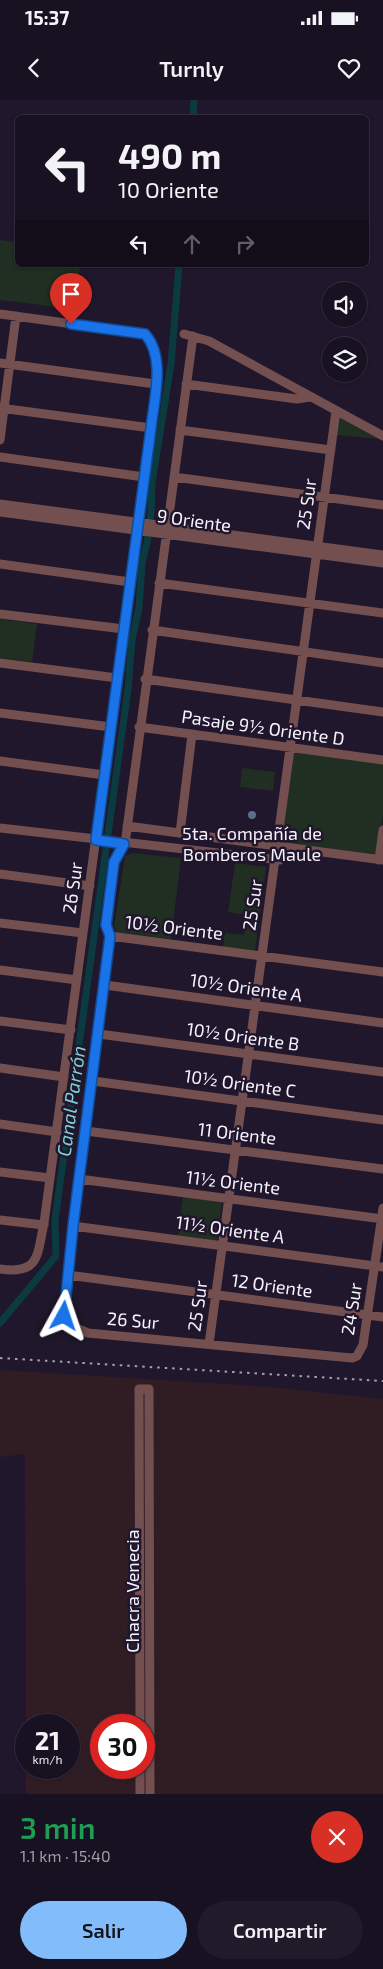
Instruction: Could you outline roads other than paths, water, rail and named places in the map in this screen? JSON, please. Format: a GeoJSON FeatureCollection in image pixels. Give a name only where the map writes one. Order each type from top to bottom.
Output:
{"type":"FeatureCollection","features":[{"type":"Feature","properties":{"kind":"street"},"geometry":{"type":"LineString","coordinates":[[0,314],[16,316],[11,365],[2,408],[0,440]]}},
{"type":"Feature","properties":{"kind":"street","name":"26 Sur"},"geometry":{"type":"LineString","coordinates":[[0,1269],[21,1271],[29,1267],[35,1259],[44,1225],[83,933],[99,840],[104,775],[139,527],[157,360],[150,339],[145,334],[16,316]]}},
{"type":"Feature","properties":{"kind":"street","name":"26 Sur"},"geometry":{"type":"LineString","coordinates":[[209,1344],[88,1333],[69,1325],[64,1316],[73,1226],[105,985],[110,936],[106,925],[114,862],[124,844],[127,826],[159,583],[161,529],[174,477],[186,384],[188,335],[208,341],[310,397]]}},
{"type":"Feature","properties":{"kind":"street"},"geometry":{"type":"LineString","coordinates":[[0,363],[155,384]]}},
{"type":"Feature","properties":{"kind":"street"},"geometry":{"type":"LineString","coordinates":[[186,384],[297,399],[310,397],[383,436]]}},
{"type":"Feature","properties":{"kind":"street"},"geometry":{"type":"LineString","coordinates":[[2,408],[151,428]]}},
{"type":"Feature","properties":{"kind":"street","name":"25 Sur"},"geometry":{"type":"LineString","coordinates":[[209,1344],[262,956],[278,860],[277,846],[336,411]]}},
{"type":"Feature","properties":{"kind":"street"},"geometry":{"type":"LineString","coordinates":[[180,430],[331,450]]}},
{"type":"Feature","properties":{"kind":"street"},"geometry":{"type":"LineString","coordinates":[[0,457],[144,477]]}},
{"type":"Feature","properties":{"kind":"street"},"geometry":{"type":"LineString","coordinates":[[174,477],[383,506]]}},
{"type":"Feature","properties":{"kind":"street","name":"9 Oriente"},"geometry":{"type":"LineString","coordinates":[[0,504],[139,527]]}},
{"type":"Feature","properties":{"kind":"street","name":"9 Oriente"},"geometry":{"type":"LineString","coordinates":[[0,512],[161,529],[317,551],[383,563]]}},
{"type":"Feature","properties":{"kind":"street","name":"9 Oriente"},"geometry":{"type":"LineString","coordinates":[[317,551],[383,555]]}},
{"type":"Feature","properties":{"kind":"street"},"geometry":{"type":"LineString","coordinates":[[0,564],[130,582]]}},
{"type":"Feature","properties":{"kind":"street"},"geometry":{"type":"LineString","coordinates":[[159,583],[383,613]]}},
{"type":"Feature","properties":{"kind":"street"},"geometry":{"type":"LineString","coordinates":[[0,614],[124,629]]}},
{"type":"Feature","properties":{"kind":"street"},"geometry":{"type":"LineString","coordinates":[[152,630],[383,663]]}},
{"type":"Feature","properties":{"kind":"street"},"geometry":{"type":"LineString","coordinates":[[0,663],[117,678]]}},
{"type":"Feature","properties":{"kind":"street"},"geometry":{"type":"LineString","coordinates":[[145,679],[383,712]]}},
{"type":"Feature","properties":{"kind":"street"},"geometry":{"type":"LineString","coordinates":[[0,712],[111,727]]}},
{"type":"Feature","properties":{"kind":"street","name":"Pasaje 9½ Oriente D"},"geometry":{"type":"LineString","coordinates":[[140,727],[383,760]]}},
{"type":"Feature","properties":{"kind":"street"},"geometry":{"type":"LineString","coordinates":[[180,833],[192,734]]}},
{"type":"Feature","properties":{"kind":"street"},"geometry":{"type":"LineString","coordinates":[[0,761],[104,775]]}},
{"type":"Feature","properties":{"kind":"street"},"geometry":{"type":"LineString","coordinates":[[127,826],[381,860],[383,830]]}},
{"type":"Feature","properties":{"kind":"street"},"geometry":{"type":"LineString","coordinates":[[0,828],[124,844],[278,860]]}},
{"type":"Feature","properties":{"kind":"street"},"geometry":{"type":"LineString","coordinates":[[211,854],[212,837]]}},
{"type":"Feature","properties":{"kind":"street"},"geometry":{"type":"LineString","coordinates":[[0,874],[90,886]]}},
{"type":"Feature","properties":{"kind":"street"},"geometry":{"type":"LineString","coordinates":[[0,923],[83,933]]}},
{"type":"Feature","properties":{"kind":"street","name":"10½ Oriente"},"geometry":{"type":"LineString","coordinates":[[110,936],[383,972]]}},
{"type":"Feature","properties":{"kind":"street"},"geometry":{"type":"LineString","coordinates":[[0,970],[77,980]]}},
{"type":"Feature","properties":{"kind":"street","name":"10½ Oriente A"},"geometry":{"type":"LineString","coordinates":[[105,985],[383,1023]]}},
{"type":"Feature","properties":{"kind":"street"},"geometry":{"type":"LineString","coordinates":[[0,1021],[71,1030]]}},
{"type":"Feature","properties":{"kind":"street","name":"10½ Oriente B"},"geometry":{"type":"LineString","coordinates":[[99,1034],[383,1072]]}},
{"type":"Feature","properties":{"kind":"street"},"geometry":{"type":"LineString","coordinates":[[0,1068],[64,1077]]}},
{"type":"Feature","properties":{"kind":"street","name":"10½ Oriente C"},"geometry":{"type":"LineString","coordinates":[[93,1081],[383,1120]]}},
{"type":"Feature","properties":{"kind":"street"},"geometry":{"type":"LineString","coordinates":[[0,1124],[57,1132]]}},
{"type":"Feature","properties":{"kind":"street","name":"11 Oriente"},"geometry":{"type":"LineString","coordinates":[[86,1131],[383,1169]]}},
{"type":"Feature","properties":{"kind":"street"},"geometry":{"type":"LineString","coordinates":[[0,1172],[50,1178]]}},
{"type":"Feature","properties":{"kind":"street","name":"11½ Oriente"},"geometry":{"type":"LineString","coordinates":[[79,1179],[382,1219]]}},
{"type":"Feature","properties":{"kind":"street","name":"24 Sur"},"geometry":{"type":"LineString","coordinates":[[209,1344],[352,1358],[357,1356],[363,1346],[379,1266],[383,1208]]}},
{"type":"Feature","properties":{"kind":"street"},"geometry":{"type":"LineString","coordinates":[[0,1220],[44,1225]]}},
{"type":"Feature","properties":{"kind":"street","name":"11½ Oriente A"},"geometry":{"type":"LineString","coordinates":[[73,1226],[379,1266]]}},
{"type":"Feature","properties":{"kind":"street","name":"12 Oriente"},"geometry":{"type":"LineString","coordinates":[[68,1275],[383,1317]]}},
{"type":"Feature","properties":{"kind":"street","name":"Chacra Venecia"},"geometry":{"type":"LineString","coordinates":[[140,1714],[139,1389],[149,1389],[150,1794]]}},
{"type":"Feature","properties":{"kind":"street"},"geometry":{"type":"LineString","coordinates":[[139,1486],[150,1487]]}},
{"type":"Feature","properties":{"kind":"street"},"geometry":{"type":"LineString","coordinates":[[140,1642],[150,1643]]}},
{"type":"Feature","properties":{"kind":"street"},"geometry":{"type":"LineString","coordinates":[[140,1710],[150,1710]]}},
{"type":"Feature","properties":{"kind":"street"},"geometry":{"type":"LineString","coordinates":[[140,1779],[140,1794]]}},
{"type":"Feature","properties":{"kind":"waterway","name":"Canal Parrón"},"geometry":{"type":"LineString","coordinates":[[193,115],[194,100]]}},
{"type":"Feature","properties":{"kind":"waterway","name":"Canal Parrón"},"geometry":{"type":"LineString","coordinates":[[0,1323],[56,1256],[55,1220],[128,689],[132,640],[139,608],[142,563],[151,513],[152,483],[171,364],[179,267]]}},
{"type":"Feature","properties":{"kind":"railway"},"geometry":{"type":"LineString","coordinates":[[0,1358],[383,1381]]}},
{"type":"Feature","properties":{"kind":"place","name":"5ta. Compañía de Bomberos Maule"},"geometry":{"type":"Point","coordinates":[252,815]}}]}
